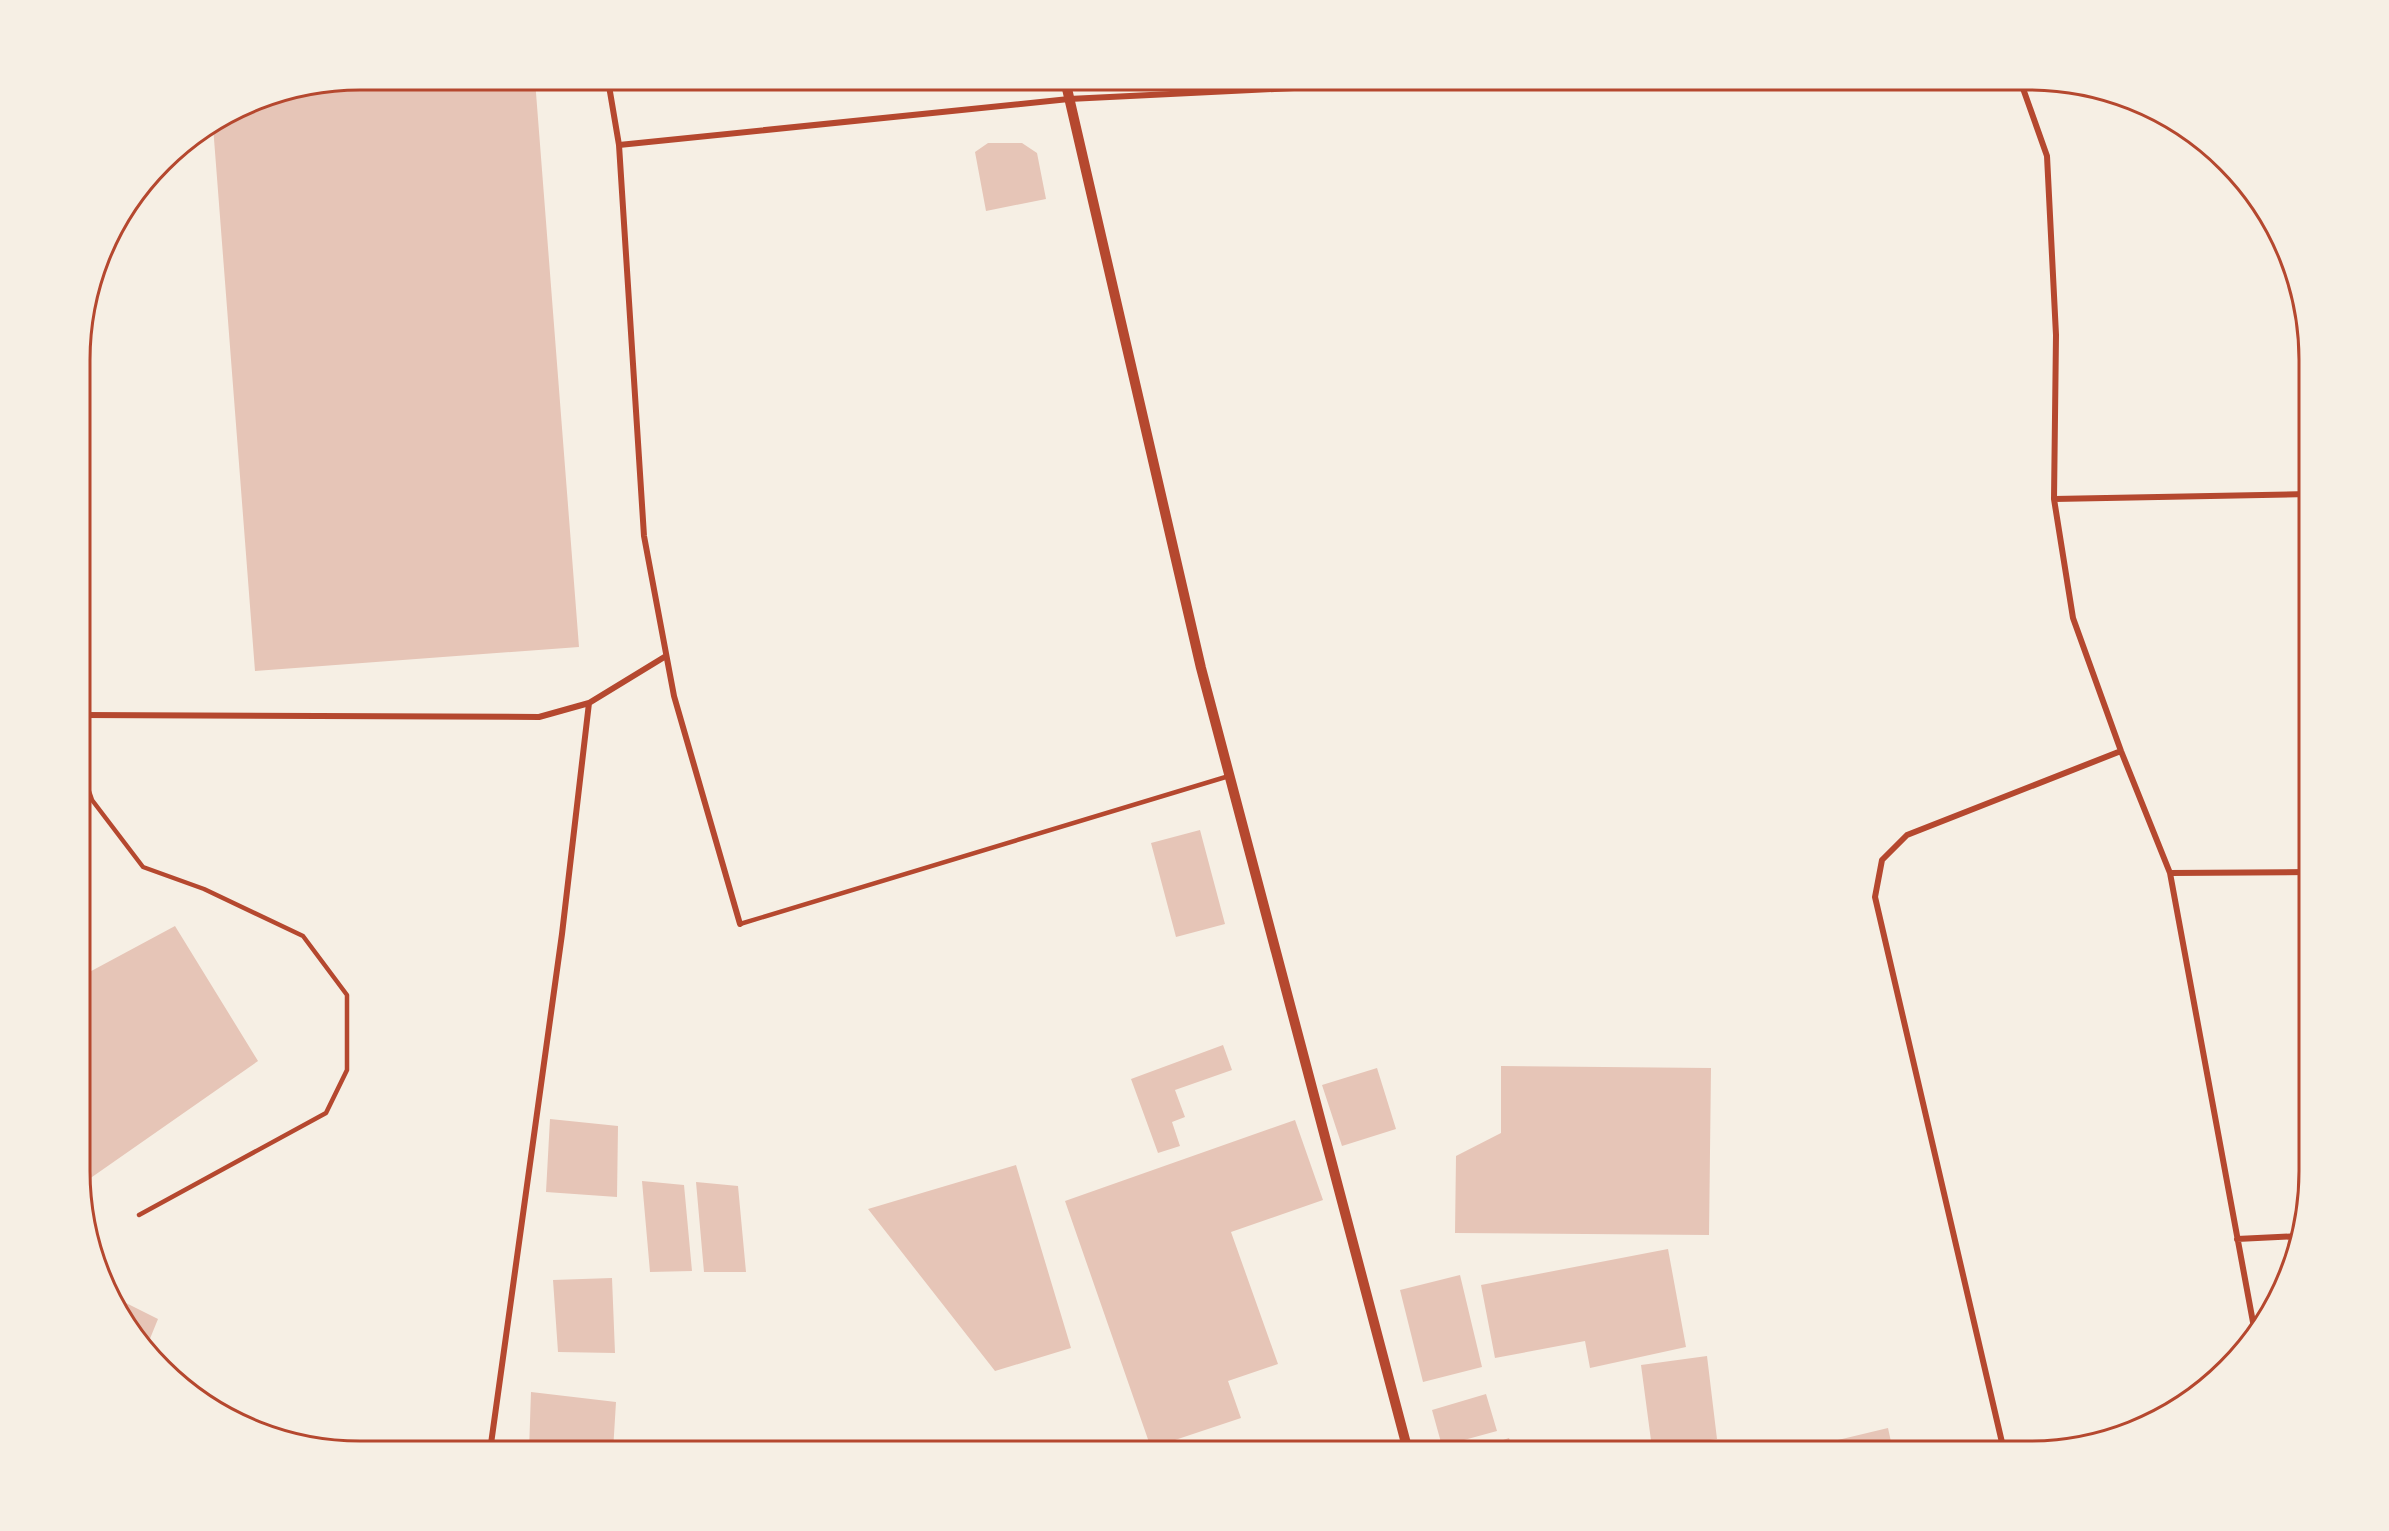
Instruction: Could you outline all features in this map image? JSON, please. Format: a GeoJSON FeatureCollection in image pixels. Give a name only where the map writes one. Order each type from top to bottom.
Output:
{"type":"FeatureCollection","features":[{"type":"Feature","properties":{"kind":"street"},"geometry":{"type":"LineString","coordinates":[[610,90],[619,145],[644,536],[674,696],[740,924]]}},
{"type":"Feature","properties":{"kind":"street"},"geometry":{"type":"LineString","coordinates":[[1067,90],[1201,668],[1405,1441]]}},
{"type":"Feature","properties":{"kind":"street"},"geometry":{"type":"LineString","coordinates":[[619,145],[1069,99],[1253,90]]}},
{"type":"Feature","properties":{"kind":"street"},"geometry":{"type":"LineString","coordinates":[[2024,90],[2047,156],[2056,335],[2054,499],[2073,618],[2121,751],[2170,873],[2253,1320]]}},
{"type":"Feature","properties":{"kind":"street"},"geometry":{"type":"LineString","coordinates":[[2054,499],[2299,494]]}},
{"type":"Feature","properties":{"kind":"street"},"geometry":{"type":"LineString","coordinates":[[90,715],[539,717],[589,703],[666,656]]}},
{"type":"Feature","properties":{"kind":"street"},"geometry":{"type":"LineString","coordinates":[[491,1441],[562,934],[589,703]]}},
{"type":"Feature","properties":{"kind":"street"},"geometry":{"type":"LineString","coordinates":[[2002,1441],[1875,897],[1881,861],[1907,835],[2121,751]]}},
{"type":"Feature","properties":{"kind":"street"},"geometry":{"type":"LineString","coordinates":[[2170,873],[2299,872]]}},
{"type":"Feature","properties":{"kind":"street"},"geometry":{"type":"LineString","coordinates":[[2237,1239],[2291,1236]]}},
{"type":"Feature","properties":{"kind":"lane"},"geometry":{"type":"LineString","coordinates":[[740,924],[1230,775]]}},
{"type":"Feature","properties":{"kind":"lane"},"geometry":{"type":"LineString","coordinates":[[90,794],[92,800],[144,867],[204,889],[303,936],[347,995],[347,1070],[326,1113],[139,1215]]}},
{"type":"Feature","properties":{"kind":"building"},"geometry":{"type":"Polygon","coordinates":[[[536,90],[579,647],[255,671],[214,134],[273,104],[325,92],[536,90]]]}},
{"type":"Feature","properties":{"kind":"building"},"geometry":{"type":"Polygon","coordinates":[[[988,143],[1022,143],[1037,153],[1046,199],[986,211],[975,152],[988,143]]]}},
{"type":"Feature","properties":{"kind":"building"},"geometry":{"type":"Polygon","coordinates":[[[1200,830],[1225,924],[1176,937],[1151,843],[1200,830]]]}},
{"type":"Feature","properties":{"kind":"building"},"geometry":{"type":"Polygon","coordinates":[[[175,926],[258,1061],[90,1178],[90,1171],[90,972],[175,926]]]}},
{"type":"Feature","properties":{"kind":"building"},"geometry":{"type":"Polygon","coordinates":[[[1223,1045],[1232,1070],[1175,1090],[1185,1117],[1172,1122],[1180,1146],[1158,1153],[1131,1079],[1223,1045]]]}},
{"type":"Feature","properties":{"kind":"building"},"geometry":{"type":"Polygon","coordinates":[[[1501,1066],[1711,1068],[1709,1235],[1455,1233],[1456,1156],[1501,1133],[1501,1066]]]}},
{"type":"Feature","properties":{"kind":"building"},"geometry":{"type":"Polygon","coordinates":[[[1377,1068],[1396,1129],[1342,1146],[1322,1085],[1377,1068]]]}},
{"type":"Feature","properties":{"kind":"building"},"geometry":{"type":"Polygon","coordinates":[[[550,1119],[618,1126],[617,1197],[546,1192],[550,1119]]]}},
{"type":"Feature","properties":{"kind":"building"},"geometry":{"type":"Polygon","coordinates":[[[1295,1120],[1323,1200],[1231,1232],[1278,1364],[1228,1381],[1241,1418],[1172,1441],[1149,1441],[1065,1201],[1295,1120]]]}},
{"type":"Feature","properties":{"kind":"building"},"geometry":{"type":"Polygon","coordinates":[[[1016,1165],[1071,1348],[995,1371],[868,1209],[1016,1165]]]}},
{"type":"Feature","properties":{"kind":"building"},"geometry":{"type":"Polygon","coordinates":[[[642,1181],[684,1185],[692,1271],[650,1272],[642,1181]]]}},
{"type":"Feature","properties":{"kind":"building"},"geometry":{"type":"Polygon","coordinates":[[[696,1182],[738,1186],[746,1272],[704,1272],[696,1182]]]}},
{"type":"Feature","properties":{"kind":"building"},"geometry":{"type":"Polygon","coordinates":[[[1668,1249],[1686,1347],[1590,1368],[1585,1341],[1495,1358],[1481,1285],[1668,1249]]]}},
{"type":"Feature","properties":{"kind":"building"},"geometry":{"type":"Polygon","coordinates":[[[1460,1275],[1482,1367],[1423,1382],[1400,1290],[1460,1275]]]}},
{"type":"Feature","properties":{"kind":"building"},"geometry":{"type":"Polygon","coordinates":[[[612,1278],[615,1353],[558,1352],[553,1280],[612,1278]]]}},
{"type":"Feature","properties":{"kind":"building"},"geometry":{"type":"Polygon","coordinates":[[[124,1302],[158,1319],[150,1340],[124,1302]]]}},
{"type":"Feature","properties":{"kind":"building"},"geometry":{"type":"Polygon","coordinates":[[[1707,1356],[1717,1439],[1651,1441],[1641,1365],[1707,1356]]]}},
{"type":"Feature","properties":{"kind":"building"},"geometry":{"type":"Polygon","coordinates":[[[531,1392],[616,1402],[614,1441],[529,1441],[531,1392]]]}},
{"type":"Feature","properties":{"kind":"building"},"geometry":{"type":"Polygon","coordinates":[[[1486,1394],[1497,1431],[1460,1441],[1441,1441],[1432,1410],[1486,1394]]]}},
{"type":"Feature","properties":{"kind":"building"},"geometry":{"type":"Polygon","coordinates":[[[1888,1428],[1891,1441],[1834,1441],[1888,1428]]]}}]}
